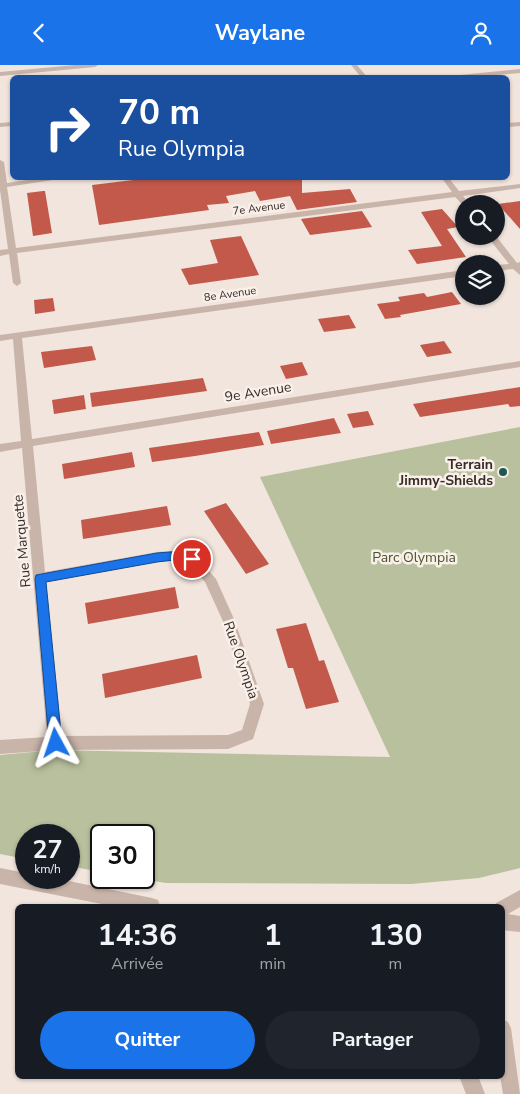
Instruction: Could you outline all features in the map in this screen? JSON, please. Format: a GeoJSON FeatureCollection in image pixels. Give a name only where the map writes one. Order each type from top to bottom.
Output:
{"type":"FeatureCollection","features":[{"type":"Feature","properties":{"kind":"street"},"geometry":{"type":"LineString","coordinates":[[0,74],[96,65]]}},
{"type":"Feature","properties":{"kind":"street"},"geometry":{"type":"LineString","coordinates":[[354,65],[362,75]]}},
{"type":"Feature","properties":{"kind":"street"},"geometry":{"type":"LineString","coordinates":[[480,75],[520,71]]}},
{"type":"Feature","properties":{"kind":"street"},"geometry":{"type":"LineString","coordinates":[[0,162],[17,283]]}},
{"type":"Feature","properties":{"kind":"street"},"geometry":{"type":"LineString","coordinates":[[2,186],[47,180]]}},
{"type":"Feature","properties":{"kind":"street"},"geometry":{"type":"LineString","coordinates":[[446,180],[457,194]]}},
{"type":"Feature","properties":{"kind":"street","name":"7e Avenue"},"geometry":{"type":"LineString","coordinates":[[0,253],[520,186]]}},
{"type":"Feature","properties":{"kind":"street"},"geometry":{"type":"LineString","coordinates":[[499,245],[518,268]]}},
{"type":"Feature","properties":{"kind":"street"},"geometry":{"type":"LineString","coordinates":[[505,268],[518,268]]}},
{"type":"Feature","properties":{"kind":"street","name":"8e Avenue"},"geometry":{"type":"LineString","coordinates":[[0,338],[455,274]]}},
{"type":"Feature","properties":{"kind":"street","name":"Rue Marquette"},"geometry":{"type":"LineString","coordinates":[[17,335],[56,743]]}},
{"type":"Feature","properties":{"kind":"street","name":"9e Avenue"},"geometry":{"type":"LineString","coordinates":[[0,448],[520,364]]}},
{"type":"Feature","properties":{"kind":"street","name":"Rue Olympia"},"geometry":{"type":"LineString","coordinates":[[0,747],[56,743],[228,742],[248,734],[258,704],[228,619],[210,579],[192,559],[184,555],[157,557],[40,579]]}},
{"type":"Feature","properties":{"kind":"street"},"geometry":{"type":"LineString","coordinates":[[0,876],[142,904]]}},
{"type":"Feature","properties":{"kind":"street"},"geometry":{"type":"LineString","coordinates":[[505,907],[520,897]]}},
{"type":"Feature","properties":{"kind":"street"},"geometry":{"type":"LineString","coordinates":[[505,922],[520,924]]}},
{"type":"Feature","properties":{"kind":"street"},"geometry":{"type":"LineString","coordinates":[[505,1048],[512,1094]]}},
{"type":"Feature","properties":{"kind":"street"},"geometry":{"type":"LineString","coordinates":[[469,1079],[476,1094]]}},
{"type":"Feature","properties":{"kind":"green space","name":"Parc Olympia"},"geometry":{"type":"Polygon","coordinates":[[[520,427],[520,868],[479,878],[411,884],[166,883],[155,881],[155,824],[90,824],[90,870],[80,868],[80,824],[15,824],[15,857],[0,854],[0,755],[54,750],[390,757],[260,477],[520,427]]]}},
{"type":"Feature","properties":{"kind":"building"},"geometry":{"type":"Polygon","coordinates":[[[133,180],[302,180],[302,193],[350,189],[357,202],[297,210],[290,196],[260,201],[255,191],[226,196],[229,203],[207,205],[209,210],[99,225],[92,185],[133,180]]]}},
{"type":"Feature","properties":{"kind":"building"},"geometry":{"type":"Polygon","coordinates":[[[45,191],[52,233],[33,236],[27,193],[45,191]]]}},
{"type":"Feature","properties":{"kind":"building"},"geometry":{"type":"Polygon","coordinates":[[[520,201],[520,229],[505,212],[505,203],[520,201]]]}},
{"type":"Feature","properties":{"kind":"building"},"geometry":{"type":"Polygon","coordinates":[[[442,209],[455,224],[455,228],[447,229],[455,241],[455,245],[458,245],[465,255],[455,255],[455,259],[417,264],[408,250],[442,246],[421,212],[442,209]]]}},
{"type":"Feature","properties":{"kind":"building"},"geometry":{"type":"Polygon","coordinates":[[[362,211],[372,227],[310,235],[301,219],[362,211]]]}},
{"type":"Feature","properties":{"kind":"building"},"geometry":{"type":"Polygon","coordinates":[[[241,236],[259,275],[189,285],[181,269],[218,263],[210,240],[241,236]]]}},
{"type":"Feature","properties":{"kind":"building"},"geometry":{"type":"Polygon","coordinates":[[[452,292],[455,296],[455,305],[385,319],[377,304],[400,301],[398,297],[424,293],[427,297],[452,292]]]}},
{"type":"Feature","properties":{"kind":"building"},"geometry":{"type":"Polygon","coordinates":[[[53,298],[55,311],[35,314],[34,300],[53,298]]]}},
{"type":"Feature","properties":{"kind":"building"},"geometry":{"type":"Polygon","coordinates":[[[349,315],[356,328],[324,332],[318,319],[349,315]]]}},
{"type":"Feature","properties":{"kind":"building"},"geometry":{"type":"Polygon","coordinates":[[[444,341],[452,353],[427,357],[420,345],[444,341]]]}},
{"type":"Feature","properties":{"kind":"building"},"geometry":{"type":"Polygon","coordinates":[[[92,346],[96,360],[44,368],[41,352],[92,346]]]}},
{"type":"Feature","properties":{"kind":"building"},"geometry":{"type":"Polygon","coordinates":[[[302,362],[308,375],[286,379],[280,366],[302,362]]]}},
{"type":"Feature","properties":{"kind":"building"},"geometry":{"type":"Polygon","coordinates":[[[203,378],[207,391],[92,407],[90,393],[203,378]]]}},
{"type":"Feature","properties":{"kind":"building"},"geometry":{"type":"Polygon","coordinates":[[[520,387],[520,406],[510,407],[508,404],[420,417],[413,404],[520,387]]]}},
{"type":"Feature","properties":{"kind":"building"},"geometry":{"type":"Polygon","coordinates":[[[84,395],[86,409],[54,414],[52,400],[84,395]]]}},
{"type":"Feature","properties":{"kind":"building"},"geometry":{"type":"Polygon","coordinates":[[[368,411],[374,425],[353,428],[347,414],[368,411]]]}},
{"type":"Feature","properties":{"kind":"building"},"geometry":{"type":"Polygon","coordinates":[[[334,418],[341,433],[271,444],[267,431],[334,418]]]}},
{"type":"Feature","properties":{"kind":"building"},"geometry":{"type":"Polygon","coordinates":[[[259,432],[264,445],[195,456],[152,462],[149,448],[259,432]]]}},
{"type":"Feature","properties":{"kind":"building"},"geometry":{"type":"Polygon","coordinates":[[[132,452],[135,467],[64,479],[62,464],[132,452]]]}},
{"type":"Feature","properties":{"kind":"building"},"geometry":{"type":"Polygon","coordinates":[[[226,503],[269,564],[246,574],[204,511],[226,503]]]}},
{"type":"Feature","properties":{"kind":"building"},"geometry":{"type":"Polygon","coordinates":[[[167,506],[171,525],[83,539],[81,520],[167,506]]]}},
{"type":"Feature","properties":{"kind":"building"},"geometry":{"type":"Polygon","coordinates":[[[175,587],[179,608],[88,624],[85,603],[175,587]]]}},
{"type":"Feature","properties":{"kind":"building"},"geometry":{"type":"Polygon","coordinates":[[[306,623],[319,661],[324,660],[339,702],[306,709],[293,668],[288,668],[276,629],[306,623]]]}},
{"type":"Feature","properties":{"kind":"building"},"geometry":{"type":"Polygon","coordinates":[[[197,655],[202,678],[105,698],[102,674],[197,655]]]}},
{"type":"Feature","properties":{"kind":"place","name":"Terrain Jimmy-Shields"},"geometry":{"type":"Point","coordinates":[503,472]}},
{"type":"Feature","properties":{"kind":"route"},"geometry":{"type":"LineString","coordinates":[[56,743],[40,579],[157,557],[184,555],[192,559]]}}]}
